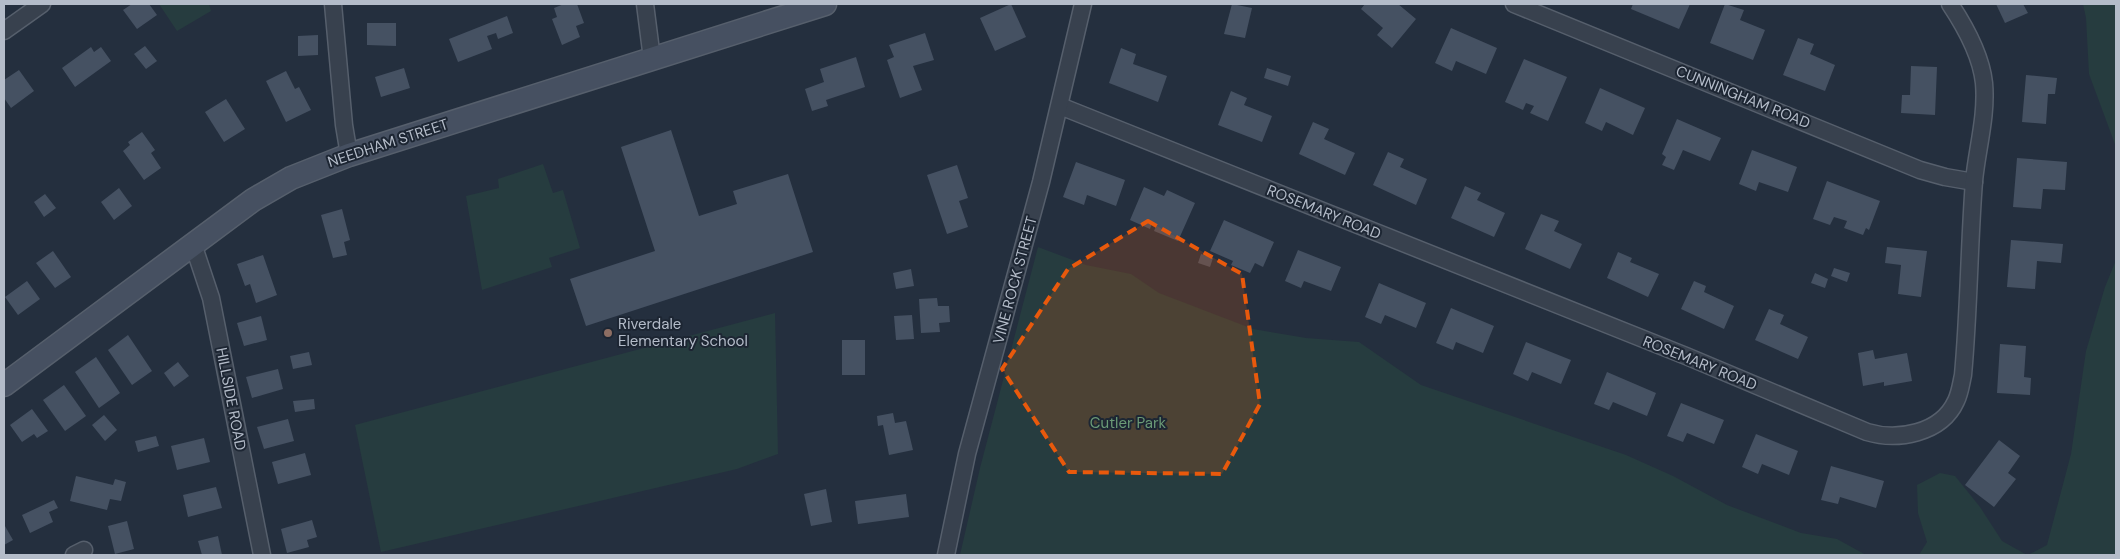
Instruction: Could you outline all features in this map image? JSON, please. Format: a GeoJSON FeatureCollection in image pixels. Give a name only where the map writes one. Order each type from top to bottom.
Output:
{"type":"FeatureCollection","features":[{"type":"Feature","properties":{"kind":"main road","name":"NEEDHAM STREET"},"geometry":{"type":"LineString","coordinates":[[4,385],[193,244],[267,191],[291,178],[349,155],[825,4]]}},
{"type":"Feature","properties":{"kind":"street"},"geometry":{"type":"LineString","coordinates":[[4,31],[42,4]]}},
{"type":"Feature","properties":{"kind":"street"},"geometry":{"type":"LineString","coordinates":[[334,4],[344,125],[349,155]]}},
{"type":"Feature","properties":{"kind":"street"},"geometry":{"type":"LineString","coordinates":[[645,4],[652,58]]}},
{"type":"Feature","properties":{"kind":"street","name":"VINE ROCK STREET"},"geometry":{"type":"LineString","coordinates":[[946,555],[967,454],[1013,289],[1060,106],[1083,4]]}},
{"type":"Feature","properties":{"kind":"street","name":"CUNNINGHAM ROAD"},"geometry":{"type":"LineString","coordinates":[[1514,4],[1920,170],[1974,182]]}},
{"type":"Feature","properties":{"kind":"street","name":"ROSEMARY ROAD"},"geometry":{"type":"LineString","coordinates":[[1060,106],[1686,356],[1867,432],[1889,436],[1911,434],[1932,426],[1950,411],[1960,389],[1964,357],[1974,182],[1984,112],[1984,83],[1977,56],[1966,30],[1950,4]]}},
{"type":"Feature","properties":{"kind":"street","name":"HILLSIDE ROAD"},"geometry":{"type":"LineString","coordinates":[[193,244],[210,298],[262,555]]}},
{"type":"Feature","properties":{"kind":"highlighted area"},"geometry":{"type":"Polygon","coordinates":[[[1148,221],[1242,274],[1260,404],[1222,474],[1069,472],[1002,369],[1068,269],[1148,221]]]}},
{"type":"Feature","properties":{"kind":"green space"},"geometry":{"type":"Polygon","coordinates":[[[159,4],[209,4],[211,11],[177,31],[159,4]]]}},
{"type":"Feature","properties":{"kind":"green space"},"geometry":{"type":"Polygon","coordinates":[[[2083,4],[2116,4],[2116,147],[2089,74],[2086,18],[2083,4]]]}},
{"type":"Feature","properties":{"kind":"green space"},"geometry":{"type":"Polygon","coordinates":[[[543,164],[553,193],[563,190],[580,248],[549,258],[552,267],[482,290],[466,196],[499,188],[498,179],[543,164]]]}},
{"type":"Feature","properties":{"kind":"green space","name":"Cutler Park"},"geometry":{"type":"Polygon","coordinates":[[[1038,247],[1086,265],[1131,274],[1159,293],[1253,329],[1306,338],[1359,342],[1421,385],[1626,455],[1673,476],[1727,505],[1801,533],[1837,539],[1866,555],[960,555],[980,468],[1038,247]]]}},
{"type":"Feature","properties":{"kind":"green space"},"geometry":{"type":"Polygon","coordinates":[[[2116,260],[2116,555],[2028,555],[2047,545],[2071,454],[2086,351],[2105,287],[2116,260]]]}},
{"type":"Feature","properties":{"kind":"green space"},"geometry":{"type":"Polygon","coordinates":[[[775,313],[778,454],[737,469],[381,552],[355,425],[775,313]]]}},
{"type":"Feature","properties":{"kind":"green space"},"geometry":{"type":"Polygon","coordinates":[[[1940,473],[1955,476],[1980,507],[2002,541],[2027,555],[1919,555],[1927,542],[1918,513],[1917,485],[1940,473]]]}},
{"type":"Feature","properties":{"kind":"building"},"geometry":{"type":"Polygon","coordinates":[[[132,4],[149,4],[157,15],[137,29],[123,10],[132,4]]]}},
{"type":"Feature","properties":{"kind":"building"},"geometry":{"type":"Polygon","coordinates":[[[564,4],[577,4],[584,23],[576,26],[580,37],[562,45],[552,19],[557,17],[554,8],[564,4]]]}},
{"type":"Feature","properties":{"kind":"building"},"geometry":{"type":"Polygon","coordinates":[[[1011,4],[1026,37],[995,51],[980,18],[1011,4]]]}},
{"type":"Feature","properties":{"kind":"building"},"geometry":{"type":"Polygon","coordinates":[[[1232,4],[1252,8],[1245,38],[1224,34],[1232,4]]]}},
{"type":"Feature","properties":{"kind":"building"},"geometry":{"type":"Polygon","coordinates":[[[1365,4],[1398,4],[1416,19],[1392,48],[1377,35],[1383,28],[1361,9],[1365,4]]]}},
{"type":"Feature","properties":{"kind":"building"},"geometry":{"type":"Polygon","coordinates":[[[1633,4],[1690,4],[1679,29],[1631,9],[1633,4]]]}},
{"type":"Feature","properties":{"kind":"building"},"geometry":{"type":"Polygon","coordinates":[[[1725,4],[1744,10],[1740,20],[1765,30],[1753,60],[1710,43],[1725,4]]]}},
{"type":"Feature","properties":{"kind":"building"},"geometry":{"type":"Polygon","coordinates":[[[1996,4],[2023,4],[2028,13],[2005,23],[1996,4]]]}},
{"type":"Feature","properties":{"kind":"building"},"geometry":{"type":"Polygon","coordinates":[[[507,16],[513,33],[498,39],[496,33],[487,36],[492,49],[458,62],[449,39],[507,16]]]}},
{"type":"Feature","properties":{"kind":"building"},"geometry":{"type":"Polygon","coordinates":[[[367,23],[396,23],[396,46],[367,45],[367,23]]]}},
{"type":"Feature","properties":{"kind":"building"},"geometry":{"type":"Polygon","coordinates":[[[1451,28],[1497,48],[1486,74],[1456,61],[1452,71],[1435,63],[1451,28]]]}},
{"type":"Feature","properties":{"kind":"building"},"geometry":{"type":"Polygon","coordinates":[[[925,33],[934,60],[913,66],[922,90],[900,98],[887,60],[894,57],[889,45],[925,33]]]}},
{"type":"Feature","properties":{"kind":"building"},"geometry":{"type":"Polygon","coordinates":[[[318,35],[318,55],[298,56],[298,36],[318,35]]]}},
{"type":"Feature","properties":{"kind":"building"},"geometry":{"type":"Polygon","coordinates":[[[1798,38],[1814,44],[1810,54],[1835,65],[1825,91],[1783,75],[1798,38]]]}},
{"type":"Feature","properties":{"kind":"building"},"geometry":{"type":"Polygon","coordinates":[[[145,46],[157,61],[146,69],[134,54],[145,46]]]}},
{"type":"Feature","properties":{"kind":"building"},"geometry":{"type":"Polygon","coordinates":[[[91,47],[94,52],[101,47],[111,61],[75,87],[62,68],[91,47]]]}},
{"type":"Feature","properties":{"kind":"building"},"geometry":{"type":"Polygon","coordinates":[[[1121,48],[1136,54],[1133,64],[1167,76],[1158,102],[1109,83],[1121,48]]]}},
{"type":"Feature","properties":{"kind":"building"},"geometry":{"type":"Polygon","coordinates":[[[856,57],[865,87],[826,100],[828,106],[812,111],[805,89],[824,82],[820,69],[856,57]]]}},
{"type":"Feature","properties":{"kind":"building"},"geometry":{"type":"Polygon","coordinates":[[[1524,59],[1567,77],[1548,121],[1530,113],[1534,106],[1526,103],[1523,110],[1505,102],[1524,59]]]}},
{"type":"Feature","properties":{"kind":"building"},"geometry":{"type":"Polygon","coordinates":[[[1911,66],[1937,67],[1935,115],[1901,113],[1902,95],[1910,95],[1911,66]]]}},
{"type":"Feature","properties":{"kind":"building"},"geometry":{"type":"Polygon","coordinates":[[[404,68],[410,88],[381,97],[375,77],[404,68]]]}},
{"type":"Feature","properties":{"kind":"building"},"geometry":{"type":"Polygon","coordinates":[[[1267,68],[1291,76],[1288,86],[1264,78],[1267,68]]]}},
{"type":"Feature","properties":{"kind":"building"},"geometry":{"type":"Polygon","coordinates":[[[19,70],[34,91],[11,108],[4,98],[4,80],[19,70]]]}},
{"type":"Feature","properties":{"kind":"building"},"geometry":{"type":"Polygon","coordinates":[[[286,71],[295,89],[299,87],[311,110],[286,122],[266,81],[286,71]]]}},
{"type":"Feature","properties":{"kind":"building"},"geometry":{"type":"Polygon","coordinates":[[[2026,75],[2057,78],[2055,94],[2048,94],[2046,124],[2022,122],[2026,75]]]}},
{"type":"Feature","properties":{"kind":"building"},"geometry":{"type":"Polygon","coordinates":[[[1600,88],[1645,108],[1633,135],[1606,122],[1602,131],[1585,123],[1600,88]]]}},
{"type":"Feature","properties":{"kind":"building"},"geometry":{"type":"Polygon","coordinates":[[[1231,91],[1247,98],[1244,105],[1272,116],[1262,142],[1218,125],[1231,91]]]}},
{"type":"Feature","properties":{"kind":"building"},"geometry":{"type":"Polygon","coordinates":[[[226,99],[245,129],[224,142],[205,112],[226,99]]]}},
{"type":"Feature","properties":{"kind":"building"},"geometry":{"type":"Polygon","coordinates":[[[1677,119],[1721,138],[1710,161],[1683,150],[1674,170],[1662,165],[1666,157],[1662,154],[1677,119]]]}},
{"type":"Feature","properties":{"kind":"building"},"geometry":{"type":"Polygon","coordinates":[[[1313,122],[1329,129],[1324,139],[1355,153],[1345,175],[1299,154],[1313,122]]]}},
{"type":"Feature","properties":{"kind":"building"},"geometry":{"type":"Polygon","coordinates":[[[671,130],[699,216],[737,204],[733,191],[788,174],[813,252],[586,326],[570,279],[655,251],[621,147],[671,130]]]}},
{"type":"Feature","properties":{"kind":"building"},"geometry":{"type":"Polygon","coordinates":[[[142,132],[155,150],[151,153],[161,168],[144,180],[123,151],[130,145],[128,142],[142,132]]]}},
{"type":"Feature","properties":{"kind":"building"},"geometry":{"type":"Polygon","coordinates":[[[1752,150],[1797,167],[1788,192],[1759,182],[1756,191],[1739,184],[1752,150]]]}},
{"type":"Feature","properties":{"kind":"building"},"geometry":{"type":"Polygon","coordinates":[[[1388,152],[1404,159],[1400,167],[1427,179],[1416,205],[1373,185],[1388,152]]]}},
{"type":"Feature","properties":{"kind":"building"},"geometry":{"type":"Polygon","coordinates":[[[2017,158],[2067,162],[2065,190],[2043,189],[2041,209],[2013,207],[2017,158]]]}},
{"type":"Feature","properties":{"kind":"building"},"geometry":{"type":"Polygon","coordinates":[[[1076,162],[1125,180],[1116,206],[1087,195],[1084,205],[1063,197],[1076,162]]]}},
{"type":"Feature","properties":{"kind":"building"},"geometry":{"type":"Polygon","coordinates":[[[957,165],[968,198],[959,201],[968,227],[947,234],[927,175],[957,165]]]}},
{"type":"Feature","properties":{"kind":"building"},"geometry":{"type":"Polygon","coordinates":[[[1827,181],[1880,201],[1869,230],[1866,228],[1863,235],[1844,228],[1847,221],[1834,217],[1830,225],[1813,219],[1827,181]]]}},
{"type":"Feature","properties":{"kind":"building"},"geometry":{"type":"Polygon","coordinates":[[[1465,186],[1481,193],[1477,200],[1505,213],[1494,237],[1451,218],[1465,186]]]}},
{"type":"Feature","properties":{"kind":"building"},"geometry":{"type":"Polygon","coordinates":[[[1144,187],[1164,196],[1167,190],[1195,203],[1178,241],[1154,231],[1157,224],[1152,223],[1150,229],[1130,220],[1144,187]]]}},
{"type":"Feature","properties":{"kind":"building"},"geometry":{"type":"Polygon","coordinates":[[[119,188],[132,206],[114,220],[101,202],[119,188]]]}},
{"type":"Feature","properties":{"kind":"building"},"geometry":{"type":"Polygon","coordinates":[[[45,194],[56,208],[44,217],[34,202],[45,194]]]}},
{"type":"Feature","properties":{"kind":"building"},"geometry":{"type":"Polygon","coordinates":[[[342,209],[350,240],[344,242],[347,255],[333,258],[321,215],[342,209]]]}},
{"type":"Feature","properties":{"kind":"building"},"geometry":{"type":"Polygon","coordinates":[[[1541,214],[1559,221],[1554,231],[1582,244],[1570,269],[1525,249],[1541,214]]]}},
{"type":"Feature","properties":{"kind":"building"},"geometry":{"type":"Polygon","coordinates":[[[1224,220],[1274,242],[1263,267],[1255,263],[1250,273],[1231,265],[1233,261],[1210,251],[1224,220]]]}},
{"type":"Feature","properties":{"kind":"building"},"geometry":{"type":"Polygon","coordinates":[[[2011,240],[2063,244],[2061,263],[2037,261],[2035,289],[2007,287],[2011,240]]]}},
{"type":"Feature","properties":{"kind":"building"},"geometry":{"type":"Polygon","coordinates":[[[1887,247],[1927,251],[1921,297],[1898,294],[1901,265],[1885,263],[1887,247]]]}},
{"type":"Feature","properties":{"kind":"building"},"geometry":{"type":"Polygon","coordinates":[[[1298,250],[1341,267],[1331,291],[1304,281],[1301,288],[1285,281],[1298,250]]]}},
{"type":"Feature","properties":{"kind":"building"},"geometry":{"type":"Polygon","coordinates":[[[53,251],[71,277],[55,288],[36,263],[53,251]]]}},
{"type":"Feature","properties":{"kind":"building"},"geometry":{"type":"Polygon","coordinates":[[[1618,252],[1632,258],[1630,262],[1659,274],[1648,297],[1607,278],[1618,252]]]}},
{"type":"Feature","properties":{"kind":"building"},"geometry":{"type":"Polygon","coordinates":[[[1201,254],[1213,258],[1210,267],[1198,263],[1201,254]]]}},
{"type":"Feature","properties":{"kind":"building"},"geometry":{"type":"Polygon","coordinates":[[[263,255],[277,295],[256,303],[250,284],[245,286],[237,264],[263,255]]]}},
{"type":"Feature","properties":{"kind":"building"},"geometry":{"type":"Polygon","coordinates":[[[1834,268],[1850,273],[1847,282],[1831,276],[1834,268]]]}},
{"type":"Feature","properties":{"kind":"building"},"geometry":{"type":"Polygon","coordinates":[[[911,269],[914,286],[896,289],[893,273],[911,269]]]}},
{"type":"Feature","properties":{"kind":"building"},"geometry":{"type":"Polygon","coordinates":[[[1815,273],[1828,279],[1825,288],[1811,283],[1815,273]]]}},
{"type":"Feature","properties":{"kind":"building"},"geometry":{"type":"Polygon","coordinates":[[[27,281],[40,299],[18,315],[5,297],[27,281]]]}},
{"type":"Feature","properties":{"kind":"building"},"geometry":{"type":"Polygon","coordinates":[[[1694,281],[1706,286],[1704,292],[1734,306],[1724,329],[1681,309],[1694,281]]]}},
{"type":"Feature","properties":{"kind":"building"},"geometry":{"type":"Polygon","coordinates":[[[1379,283],[1426,303],[1416,328],[1385,315],[1381,324],[1365,317],[1379,283]]]}},
{"type":"Feature","properties":{"kind":"building"},"geometry":{"type":"Polygon","coordinates":[[[937,298],[938,306],[949,306],[950,322],[939,323],[940,332],[921,333],[919,299],[937,298]]]}},
{"type":"Feature","properties":{"kind":"building"},"geometry":{"type":"Polygon","coordinates":[[[1451,308],[1494,326],[1483,353],[1456,342],[1453,350],[1436,343],[1451,308]]]}},
{"type":"Feature","properties":{"kind":"building"},"geometry":{"type":"Polygon","coordinates":[[[1769,309],[1784,315],[1780,324],[1808,337],[1798,359],[1755,340],[1769,309]]]}},
{"type":"Feature","properties":{"kind":"building"},"geometry":{"type":"Polygon","coordinates":[[[912,315],[914,339],[896,340],[894,316],[912,315]]]}},
{"type":"Feature","properties":{"kind":"building"},"geometry":{"type":"Polygon","coordinates":[[[261,316],[267,340],[244,346],[237,323],[261,316]]]}},
{"type":"Feature","properties":{"kind":"building"},"geometry":{"type":"Polygon","coordinates":[[[128,335],[152,371],[132,385],[108,350],[128,335]]]}},
{"type":"Feature","properties":{"kind":"building"},"geometry":{"type":"Polygon","coordinates":[[[842,340],[865,340],[865,375],[842,375],[842,340]]]}},
{"type":"Feature","properties":{"kind":"building"},"geometry":{"type":"Polygon","coordinates":[[[1526,342],[1571,360],[1561,384],[1532,372],[1528,381],[1513,374],[1526,342]]]}},
{"type":"Feature","properties":{"kind":"building"},"geometry":{"type":"Polygon","coordinates":[[[2000,344],[2026,346],[2024,377],[2031,378],[2030,395],[1997,393],[2000,344]]]}},
{"type":"Feature","properties":{"kind":"building"},"geometry":{"type":"Polygon","coordinates":[[[1873,350],[1875,359],[1907,353],[1912,381],[1884,386],[1884,382],[1863,386],[1858,353],[1873,350]]]}},
{"type":"Feature","properties":{"kind":"building"},"geometry":{"type":"Polygon","coordinates":[[[309,352],[312,365],[293,369],[290,356],[309,352]]]}},
{"type":"Feature","properties":{"kind":"building"},"geometry":{"type":"Polygon","coordinates":[[[96,357],[120,393],[99,408],[75,372],[96,357]]]}},
{"type":"Feature","properties":{"kind":"building"},"geometry":{"type":"Polygon","coordinates":[[[178,362],[189,376],[174,387],[164,373],[178,362]]]}},
{"type":"Feature","properties":{"kind":"building"},"geometry":{"type":"Polygon","coordinates":[[[278,369],[283,389],[252,398],[246,377],[278,369]]]}},
{"type":"Feature","properties":{"kind":"building"},"geometry":{"type":"Polygon","coordinates":[[[1607,372],[1656,393],[1647,416],[1613,402],[1609,410],[1594,404],[1607,372]]]}},
{"type":"Feature","properties":{"kind":"building"},"geometry":{"type":"Polygon","coordinates":[[[64,385],[86,416],[65,431],[43,400],[64,385]]]}},
{"type":"Feature","properties":{"kind":"building"},"geometry":{"type":"Polygon","coordinates":[[[314,399],[315,409],[295,412],[293,401],[314,399]]]}},
{"type":"Feature","properties":{"kind":"building"},"geometry":{"type":"Polygon","coordinates":[[[1681,403],[1724,420],[1714,444],[1687,433],[1683,442],[1667,436],[1681,403]]]}},
{"type":"Feature","properties":{"kind":"building"},"geometry":{"type":"Polygon","coordinates":[[[32,409],[48,431],[37,438],[34,434],[22,442],[10,425],[32,409]]]}},
{"type":"Feature","properties":{"kind":"building"},"geometry":{"type":"Polygon","coordinates":[[[893,413],[895,423],[906,421],[913,450],[889,455],[883,425],[878,426],[877,416],[893,413]]]}},
{"type":"Feature","properties":{"kind":"building"},"geometry":{"type":"Polygon","coordinates":[[[104,415],[117,430],[105,441],[92,425],[104,415]]]}},
{"type":"Feature","properties":{"kind":"building"},"geometry":{"type":"Polygon","coordinates":[[[288,419],[294,441],[264,449],[257,427],[288,419]]]}},
{"type":"Feature","properties":{"kind":"building"},"geometry":{"type":"Polygon","coordinates":[[[1756,434],[1798,451],[1789,475],[1762,464],[1758,474],[1742,467],[1756,434]]]}},
{"type":"Feature","properties":{"kind":"building"},"geometry":{"type":"Polygon","coordinates":[[[156,436],[159,446],[138,452],[135,441],[156,436]]]}},
{"type":"Feature","properties":{"kind":"building"},"geometry":{"type":"Polygon","coordinates":[[[204,438],[210,462],[177,470],[171,446],[204,438]]]}},
{"type":"Feature","properties":{"kind":"building"},"geometry":{"type":"Polygon","coordinates":[[[1999,440],[2020,456],[2008,473],[2016,479],[1994,507],[1965,485],[1999,440]]]}},
{"type":"Feature","properties":{"kind":"building"},"geometry":{"type":"Polygon","coordinates":[[[305,453],[311,475],[278,484],[272,462],[305,453]]]}},
{"type":"Feature","properties":{"kind":"building"},"geometry":{"type":"Polygon","coordinates":[[[1831,466],[1884,481],[1876,508],[1840,497],[1838,504],[1821,500],[1831,466]]]}},
{"type":"Feature","properties":{"kind":"building"},"geometry":{"type":"Polygon","coordinates":[[[76,476],[113,485],[115,479],[126,482],[121,501],[110,499],[107,510],[70,501],[76,476]]]}},
{"type":"Feature","properties":{"kind":"building"},"geometry":{"type":"Polygon","coordinates":[[[216,487],[222,508],[188,517],[183,495],[216,487]]]}},
{"type":"Feature","properties":{"kind":"building"},"geometry":{"type":"Polygon","coordinates":[[[826,489],[832,522],[811,526],[804,494],[826,489]]]}},
{"type":"Feature","properties":{"kind":"building"},"geometry":{"type":"Polygon","coordinates":[[[906,494],[909,517],[858,524],[855,501],[906,494]]]}},
{"type":"Feature","properties":{"kind":"building"},"geometry":{"type":"Polygon","coordinates":[[[54,500],[58,508],[49,512],[53,522],[30,533],[22,515],[54,500]]]}},
{"type":"Feature","properties":{"kind":"building"},"geometry":{"type":"Polygon","coordinates":[[[312,520],[317,537],[307,540],[309,547],[287,553],[281,529],[312,520]]]}},
{"type":"Feature","properties":{"kind":"building"},"geometry":{"type":"Polygon","coordinates":[[[127,521],[134,549],[115,554],[108,526],[127,521]]]}},
{"type":"Feature","properties":{"kind":"building"},"geometry":{"type":"Polygon","coordinates":[[[4,527],[13,540],[4,545],[4,527]]]}},
{"type":"Feature","properties":{"kind":"building"},"geometry":{"type":"Polygon","coordinates":[[[218,536],[222,555],[202,555],[198,541],[218,536]]]}},
{"type":"Feature","properties":{"kind":"place","name":"Riverdale Elementary School"},"geometry":{"type":"Point","coordinates":[608,333]}}]}
